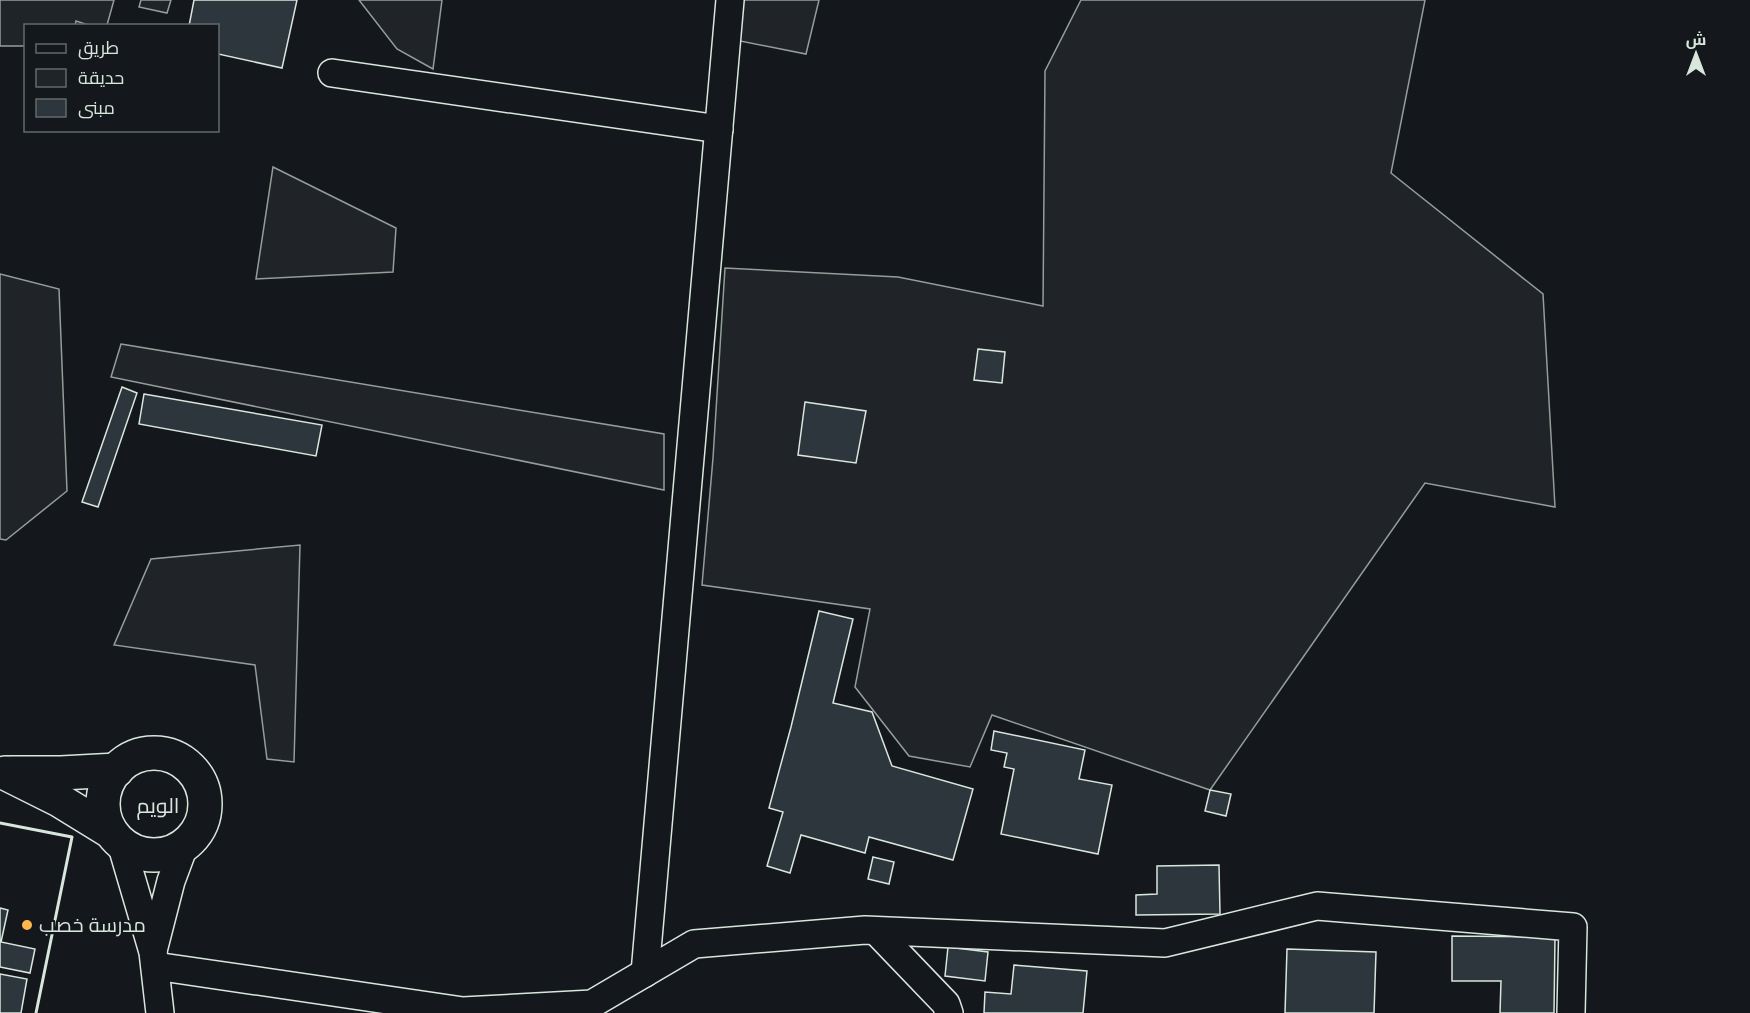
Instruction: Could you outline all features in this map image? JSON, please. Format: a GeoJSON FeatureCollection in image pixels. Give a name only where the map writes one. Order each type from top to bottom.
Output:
{"type":"FeatureCollection","features":[{"type":"Feature","properties":{"kind":"street"},"geometry":{"type":"LineString","coordinates":[[645,973],[730,0]]}},
{"type":"Feature","properties":{"kind":"street"},"geometry":{"type":"LineString","coordinates":[[332,73],[719,129]]}},
{"type":"Feature","properties":{"kind":"street"},"geometry":{"type":"LineString","coordinates":[[3,773],[59,800],[116,837],[133,851],[147,855],[166,854],[184,846],[197,833],[205,815],[205,796],[199,778],[186,764],[170,756],[151,753],[132,758],[117,770],[107,786],[103,804],[105,818],[116,837],[154,959],[160,1013]]}},
{"type":"Feature","properties":{"kind":"street"},"geometry":{"type":"LineString","coordinates":[[3,773],[117,770]]}},
{"type":"Feature","properties":{"kind":"street"},"geometry":{"type":"LineString","coordinates":[[154,959],[171,881],[184,846]]}},
{"type":"Feature","properties":{"kind":"street"},"geometry":{"type":"LineString","coordinates":[[154,959],[463,1011],[592,1004],[694,944],[876,931],[1165,943],[1317,906],[1573,927],[1570,1013]]}},
{"type":"Feature","properties":{"kind":"street"},"geometry":{"type":"LineString","coordinates":[[876,931],[946,1004],[949,1013]]}},
{"type":"Feature","properties":{"kind":"green space"},"geometry":{"type":"Polygon","coordinates":[[[0,0],[114,0],[107,24],[85,24],[76,21],[75,24],[24,24],[24,46],[0,46],[0,0]]]}},
{"type":"Feature","properties":{"kind":"green space"},"geometry":{"type":"Polygon","coordinates":[[[141,0],[171,0],[167,13],[139,7],[141,0]]]}},
{"type":"Feature","properties":{"kind":"green space"},"geometry":{"type":"Polygon","coordinates":[[[359,0],[442,0],[433,69],[397,49],[359,0]]]}},
{"type":"Feature","properties":{"kind":"green space"},"geometry":{"type":"Polygon","coordinates":[[[738,0],[819,0],[806,54],[735,40],[738,0]]]}},
{"type":"Feature","properties":{"kind":"green space"},"geometry":{"type":"Polygon","coordinates":[[[1081,0],[1425,0],[1391,173],[1543,294],[1555,507],[1425,483],[1210,790],[992,715],[970,767],[909,756],[855,687],[870,609],[702,585],[725,268],[898,277],[1043,306],[1045,71],[1081,0]]]}},
{"type":"Feature","properties":{"kind":"green space"},"geometry":{"type":"Polygon","coordinates":[[[273,167],[396,228],[393,272],[256,279],[273,167]]]}},
{"type":"Feature","properties":{"kind":"green space"},"geometry":{"type":"Polygon","coordinates":[[[0,274],[59,289],[67,491],[6,540],[0,539],[0,274]]]}},
{"type":"Feature","properties":{"kind":"green space"},"geometry":{"type":"Polygon","coordinates":[[[121,344],[664,434],[664,490],[111,377],[121,344]]]}},
{"type":"Feature","properties":{"kind":"green space"},"geometry":{"type":"Polygon","coordinates":[[[300,545],[294,762],[267,759],[255,665],[114,645],[151,559],[300,545]]]}},
{"type":"Feature","properties":{"kind":"building"},"geometry":{"type":"Polygon","coordinates":[[[194,0],[297,0],[282,68],[219,54],[219,24],[189,24],[194,0]]]}},
{"type":"Feature","properties":{"kind":"building"},"geometry":{"type":"Polygon","coordinates":[[[978,349],[1005,352],[1002,383],[974,380],[978,349]]]}},
{"type":"Feature","properties":{"kind":"building"},"geometry":{"type":"Polygon","coordinates":[[[122,387],[137,393],[98,507],[82,502],[122,387]]]}},
{"type":"Feature","properties":{"kind":"building"},"geometry":{"type":"Polygon","coordinates":[[[144,394],[322,425],[316,456],[139,424],[144,394]]]}},
{"type":"Feature","properties":{"kind":"building"},"geometry":{"type":"Polygon","coordinates":[[[805,402],[866,411],[856,463],[798,455],[805,402]]]}},
{"type":"Feature","properties":{"kind":"building"},"geometry":{"type":"Polygon","coordinates":[[[819,611],[853,619],[833,703],[872,712],[892,766],[973,789],[953,860],[869,837],[865,853],[801,835],[790,873],[767,866],[783,812],[769,808],[819,611]]]}},
{"type":"Feature","properties":{"kind":"building"},"geometry":{"type":"Polygon","coordinates":[[[994,731],[1085,750],[1079,779],[1112,785],[1098,854],[1001,834],[1014,769],[1004,767],[1007,753],[991,750],[994,731]]]}},
{"type":"Feature","properties":{"kind":"building"},"geometry":{"type":"Polygon","coordinates":[[[1210,790],[1231,794],[1226,816],[1205,811],[1210,790]]]}},
{"type":"Feature","properties":{"kind":"building"},"geometry":{"type":"Polygon","coordinates":[[[873,857],[894,862],[889,884],[868,879],[873,857]]]}},
{"type":"Feature","properties":{"kind":"building"},"geometry":{"type":"Polygon","coordinates":[[[1219,865],[1220,914],[1136,915],[1136,895],[1157,894],[1157,866],[1219,865]]]}},
{"type":"Feature","properties":{"kind":"building"},"geometry":{"type":"Polygon","coordinates":[[[0,908],[8,910],[1,942],[35,949],[30,973],[0,967],[0,908]]]}},
{"type":"Feature","properties":{"kind":"building"},"geometry":{"type":"Polygon","coordinates":[[[1452,936],[1555,937],[1554,1013],[1500,1013],[1501,981],[1452,981],[1452,936]]]}},
{"type":"Feature","properties":{"kind":"building"},"geometry":{"type":"Polygon","coordinates":[[[948,947],[988,952],[985,981],[945,976],[948,947]]]}},
{"type":"Feature","properties":{"kind":"building"},"geometry":{"type":"Polygon","coordinates":[[[1287,949],[1376,952],[1374,1013],[1285,1013],[1287,949]]]}},
{"type":"Feature","properties":{"kind":"building"},"geometry":{"type":"Polygon","coordinates":[[[1014,965],[1087,971],[1083,1013],[984,1013],[985,992],[1011,994],[1014,965]]]}},
{"type":"Feature","properties":{"kind":"building"},"geometry":{"type":"Polygon","coordinates":[[[0,974],[27,979],[21,1013],[0,1013],[0,974]]]}},
{"type":"Feature","properties":{"kind":"wall"},"geometry":{"type":"LineString","coordinates":[[0,823],[72,837],[36,1013]]}},
{"type":"Feature","properties":{"kind":"place","name":"مدرسة خصب"},"geometry":{"type":"Point","coordinates":[27,925]}},
{"type":"Feature","properties":{"kind":"district","name":"الويم"},"geometry":{"type":"Point","coordinates":[158,805]}}]}
